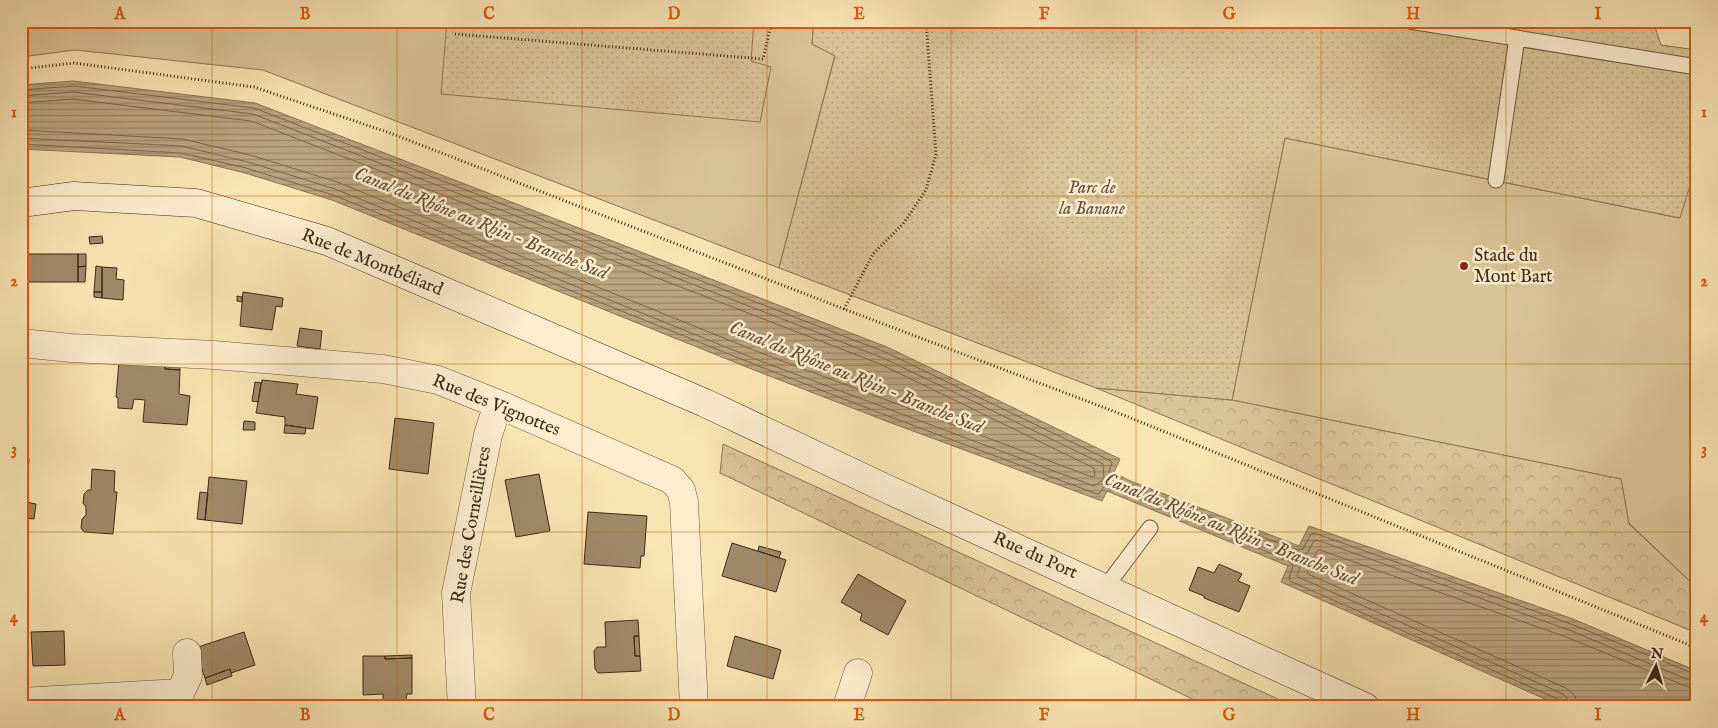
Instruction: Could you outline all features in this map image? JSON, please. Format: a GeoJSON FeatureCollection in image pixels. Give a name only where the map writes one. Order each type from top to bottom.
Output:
{"type":"FeatureCollection","features":[{"type":"Feature","properties":{"kind":"street","name":"Rue de Montbéliard"},"geometry":{"type":"LineString","coordinates":[[21,203],[74,196],[196,204],[327,241],[706,403]]}},
{"type":"Feature","properties":{"kind":"street","name":"Rue des Vignottes"},"geometry":{"type":"LineString","coordinates":[[21,343],[71,348],[214,355],[383,369],[438,380],[498,404],[672,480],[680,490],[684,502],[694,707]]}},
{"type":"Feature","properties":{"kind":"street","name":"Rue du Port"},"geometry":{"type":"LineString","coordinates":[[706,403],[887,489],[1365,707]]}},
{"type":"Feature","properties":{"kind":"street","name":"Rue des Corneillières"},"geometry":{"type":"LineString","coordinates":[[462,707],[456,593],[488,435],[498,404]]}},
{"type":"Feature","properties":{"kind":"street"},"geometry":{"type":"LineString","coordinates":[[21,702],[180,692],[188,676],[187,653]]}},
{"type":"Feature","properties":{"kind":"street"},"geometry":{"type":"LineString","coordinates":[[848,707],[858,673]]}},
{"type":"Feature","properties":{"kind":"lane"},"geometry":{"type":"LineString","coordinates":[[1410,21],[1697,67]]}},
{"type":"Feature","properties":{"kind":"lane"},"geometry":{"type":"LineString","coordinates":[[1496,180],[1517,38]]}},
{"type":"Feature","properties":{"kind":"lane"},"geometry":{"type":"LineString","coordinates":[[1104,588],[1150,528]]}},
{"type":"Feature","properties":{"kind":"path"},"geometry":{"type":"LineString","coordinates":[[455,34],[763,59],[772,21]]}},
{"type":"Feature","properties":{"kind":"path"},"geometry":{"type":"LineString","coordinates":[[844,309],[872,254],[903,224],[926,190],[936,154],[926,21]]}},
{"type":"Feature","properties":{"kind":"path"},"geometry":{"type":"LineString","coordinates":[[21,69],[74,63],[254,87],[390,133],[844,309],[1122,414],[1697,648]]}},
{"type":"Feature","properties":{"kind":"green space"},"geometry":{"type":"Polygon","coordinates":[[[21,21],[814,21],[812,44],[835,55],[779,268],[263,70],[75,50],[21,57],[21,21]]]}},
{"type":"Feature","properties":{"kind":"green space"},"geometry":{"type":"Polygon","coordinates":[[[447,21],[754,21],[751,61],[771,67],[760,122],[441,94],[447,21]]]}},
{"type":"Feature","properties":{"kind":"green space","name":"Parc de la Banane"},"geometry":{"type":"Polygon","coordinates":[[[814,21],[1653,21],[1661,45],[1697,50],[1697,134],[1690,185],[1680,218],[1285,138],[1232,400],[1096,388],[779,268],[835,56],[812,44],[814,21]]]}},
{"type":"Feature","properties":{"kind":"green space","name":"Stade du Mont Bart"},"geometry":{"type":"Polygon","coordinates":[[[1285,138],[1679,218],[1690,185],[1697,188],[1697,588],[1629,523],[1621,479],[1232,400],[1285,138]]]}},
{"type":"Feature","properties":{"kind":"green space"},"geometry":{"type":"Polygon","coordinates":[[[1096,388],[1232,400],[1621,479],[1629,524],[1697,588],[1697,633],[1096,388]]]}},
{"type":"Feature","properties":{"kind":"green space"},"geometry":{"type":"Polygon","coordinates":[[[723,444],[1295,707],[1209,707],[720,473],[723,444]]]}},
{"type":"Feature","properties":{"kind":"water","name":"Canal du Rhône au Rhin - Branche Sud"},"geometry":{"type":"Polygon","coordinates":[[[73,81],[255,103],[887,347],[1120,459],[1114,472],[1128,480],[1299,546],[1309,526],[1573,619],[1697,671],[1697,707],[1563,707],[1281,582],[1288,566],[1107,491],[1102,501],[886,421],[754,370],[332,200],[245,173],[180,157],[21,149],[21,85],[73,81]]]}},
{"type":"Feature","properties":{"kind":"building"},"geometry":{"type":"Polygon","coordinates":[[[102,236],[103,243],[90,244],[89,237],[102,236]]]}},
{"type":"Feature","properties":{"kind":"building"},"geometry":{"type":"Polygon","coordinates":[[[26,254],[78,254],[78,282],[27,282],[26,254]]]}},
{"type":"Feature","properties":{"kind":"building"},"geometry":{"type":"Polygon","coordinates":[[[78,254],[86,254],[86,266],[78,267],[78,254]]]}},
{"type":"Feature","properties":{"kind":"building"},"geometry":{"type":"Polygon","coordinates":[[[86,266],[85,282],[78,282],[78,267],[86,266]]]}},
{"type":"Feature","properties":{"kind":"building"},"geometry":{"type":"Polygon","coordinates":[[[96,266],[102,267],[102,292],[94,292],[96,266]]]}},
{"type":"Feature","properties":{"kind":"building"},"geometry":{"type":"Polygon","coordinates":[[[102,267],[117,268],[116,279],[124,280],[123,300],[102,298],[102,267]]]}},
{"type":"Feature","properties":{"kind":"building"},"geometry":{"type":"Polygon","coordinates":[[[94,292],[102,292],[102,298],[94,297],[94,292]]]}},
{"type":"Feature","properties":{"kind":"building"},"geometry":{"type":"Polygon","coordinates":[[[243,292],[283,298],[282,307],[276,306],[272,330],[240,326],[243,292]]]}},
{"type":"Feature","properties":{"kind":"building"},"geometry":{"type":"Polygon","coordinates":[[[237,296],[242,297],[242,302],[237,301],[237,296]]]}},
{"type":"Feature","properties":{"kind":"building"},"geometry":{"type":"Polygon","coordinates":[[[300,328],[322,331],[320,349],[297,346],[300,328]]]}},
{"type":"Feature","properties":{"kind":"building"},"geometry":{"type":"Polygon","coordinates":[[[119,362],[165,366],[165,369],[180,370],[179,394],[190,396],[187,425],[143,422],[145,400],[134,399],[132,409],[118,408],[118,398],[116,397],[119,362]]]}},
{"type":"Feature","properties":{"kind":"building"},"geometry":{"type":"Polygon","coordinates":[[[165,366],[180,367],[180,370],[165,369],[165,366]]]}},
{"type":"Feature","properties":{"kind":"building"},"geometry":{"type":"Polygon","coordinates":[[[262,380],[298,384],[296,394],[318,397],[313,429],[285,425],[285,417],[256,413],[262,380]]]}},
{"type":"Feature","properties":{"kind":"building"},"geometry":{"type":"Polygon","coordinates":[[[255,382],[261,383],[258,402],[252,401],[255,382]]]}},
{"type":"Feature","properties":{"kind":"building"},"geometry":{"type":"Polygon","coordinates":[[[395,418],[434,423],[428,474],[389,469],[395,418]]]}},
{"type":"Feature","properties":{"kind":"building"},"geometry":{"type":"Polygon","coordinates":[[[244,421],[255,422],[255,430],[243,430],[244,421]]]}},
{"type":"Feature","properties":{"kind":"building"},"geometry":{"type":"Polygon","coordinates":[[[285,425],[306,428],[305,434],[284,433],[285,425]]]}},
{"type":"Feature","properties":{"kind":"building"},"geometry":{"type":"Polygon","coordinates":[[[21,458],[29,458],[27,490],[21,489],[21,458]]]}},
{"type":"Feature","properties":{"kind":"building"},"geometry":{"type":"Polygon","coordinates":[[[92,469],[115,471],[114,492],[117,492],[113,534],[84,532],[81,528],[82,519],[86,515],[86,507],[83,503],[84,494],[91,490],[92,469]]]}},
{"type":"Feature","properties":{"kind":"building"},"geometry":{"type":"Polygon","coordinates":[[[539,474],[550,531],[516,537],[505,480],[539,474]]]}},
{"type":"Feature","properties":{"kind":"building"},"geometry":{"type":"Polygon","coordinates":[[[209,477],[247,481],[242,524],[205,520],[209,477]]]}},
{"type":"Feature","properties":{"kind":"building"},"geometry":{"type":"Polygon","coordinates":[[[200,492],[208,493],[205,520],[197,519],[200,492]]]}},
{"type":"Feature","properties":{"kind":"building"},"geometry":{"type":"Polygon","coordinates":[[[26,502],[36,504],[34,519],[23,518],[26,502]]]}},
{"type":"Feature","properties":{"kind":"building"},"geometry":{"type":"Polygon","coordinates":[[[588,512],[647,516],[644,556],[641,556],[640,568],[584,564],[588,512]]]}},
{"type":"Feature","properties":{"kind":"building"},"geometry":{"type":"Polygon","coordinates":[[[732,543],[786,560],[776,592],[722,576],[732,543]]]}},
{"type":"Feature","properties":{"kind":"building"},"geometry":{"type":"Polygon","coordinates":[[[759,546],[781,552],[779,558],[758,551],[759,546]]]}},
{"type":"Feature","properties":{"kind":"building"},"geometry":{"type":"Polygon","coordinates":[[[1219,564],[1242,574],[1238,581],[1250,586],[1239,612],[1189,590],[1198,567],[1214,573],[1219,564]]]}},
{"type":"Feature","properties":{"kind":"building"},"geometry":{"type":"Polygon","coordinates":[[[858,574],[906,601],[888,635],[860,620],[862,614],[841,602],[858,574]]]}},
{"type":"Feature","properties":{"kind":"building"},"geometry":{"type":"Polygon","coordinates":[[[638,620],[639,636],[634,636],[635,656],[640,656],[641,671],[598,673],[595,669],[594,651],[597,647],[606,647],[605,622],[638,620]]]}},
{"type":"Feature","properties":{"kind":"building"},"geometry":{"type":"Polygon","coordinates":[[[64,631],[65,665],[33,666],[31,632],[64,631]]]}},
{"type":"Feature","properties":{"kind":"building"},"geometry":{"type":"Polygon","coordinates":[[[244,632],[255,665],[231,673],[230,669],[205,678],[195,648],[244,632]]]}},
{"type":"Feature","properties":{"kind":"building"},"geometry":{"type":"Polygon","coordinates":[[[634,636],[639,636],[640,656],[635,656],[634,636]]]}},
{"type":"Feature","properties":{"kind":"building"},"geometry":{"type":"Polygon","coordinates":[[[735,636],[781,650],[773,679],[727,666],[735,636]]]}},
{"type":"Feature","properties":{"kind":"building"},"geometry":{"type":"Polygon","coordinates":[[[412,655],[412,658],[385,659],[385,656],[412,655]]]}},
{"type":"Feature","properties":{"kind":"building"},"geometry":{"type":"Polygon","coordinates":[[[363,656],[385,656],[385,659],[412,658],[412,694],[407,694],[405,704],[389,706],[383,700],[383,694],[363,695],[363,656]]]}},
{"type":"Feature","properties":{"kind":"building"},"geometry":{"type":"Polygon","coordinates":[[[230,669],[232,676],[207,685],[205,678],[230,669]]]}},
{"type":"Feature","properties":{"kind":"building"},"geometry":{"type":"Polygon","coordinates":[[[928,701],[929,707],[898,707],[928,701]]]}},
{"type":"Feature","properties":{"kind":"place","name":"Stade du Mont Bart"},"geometry":{"type":"Point","coordinates":[1464,266]}}]}
